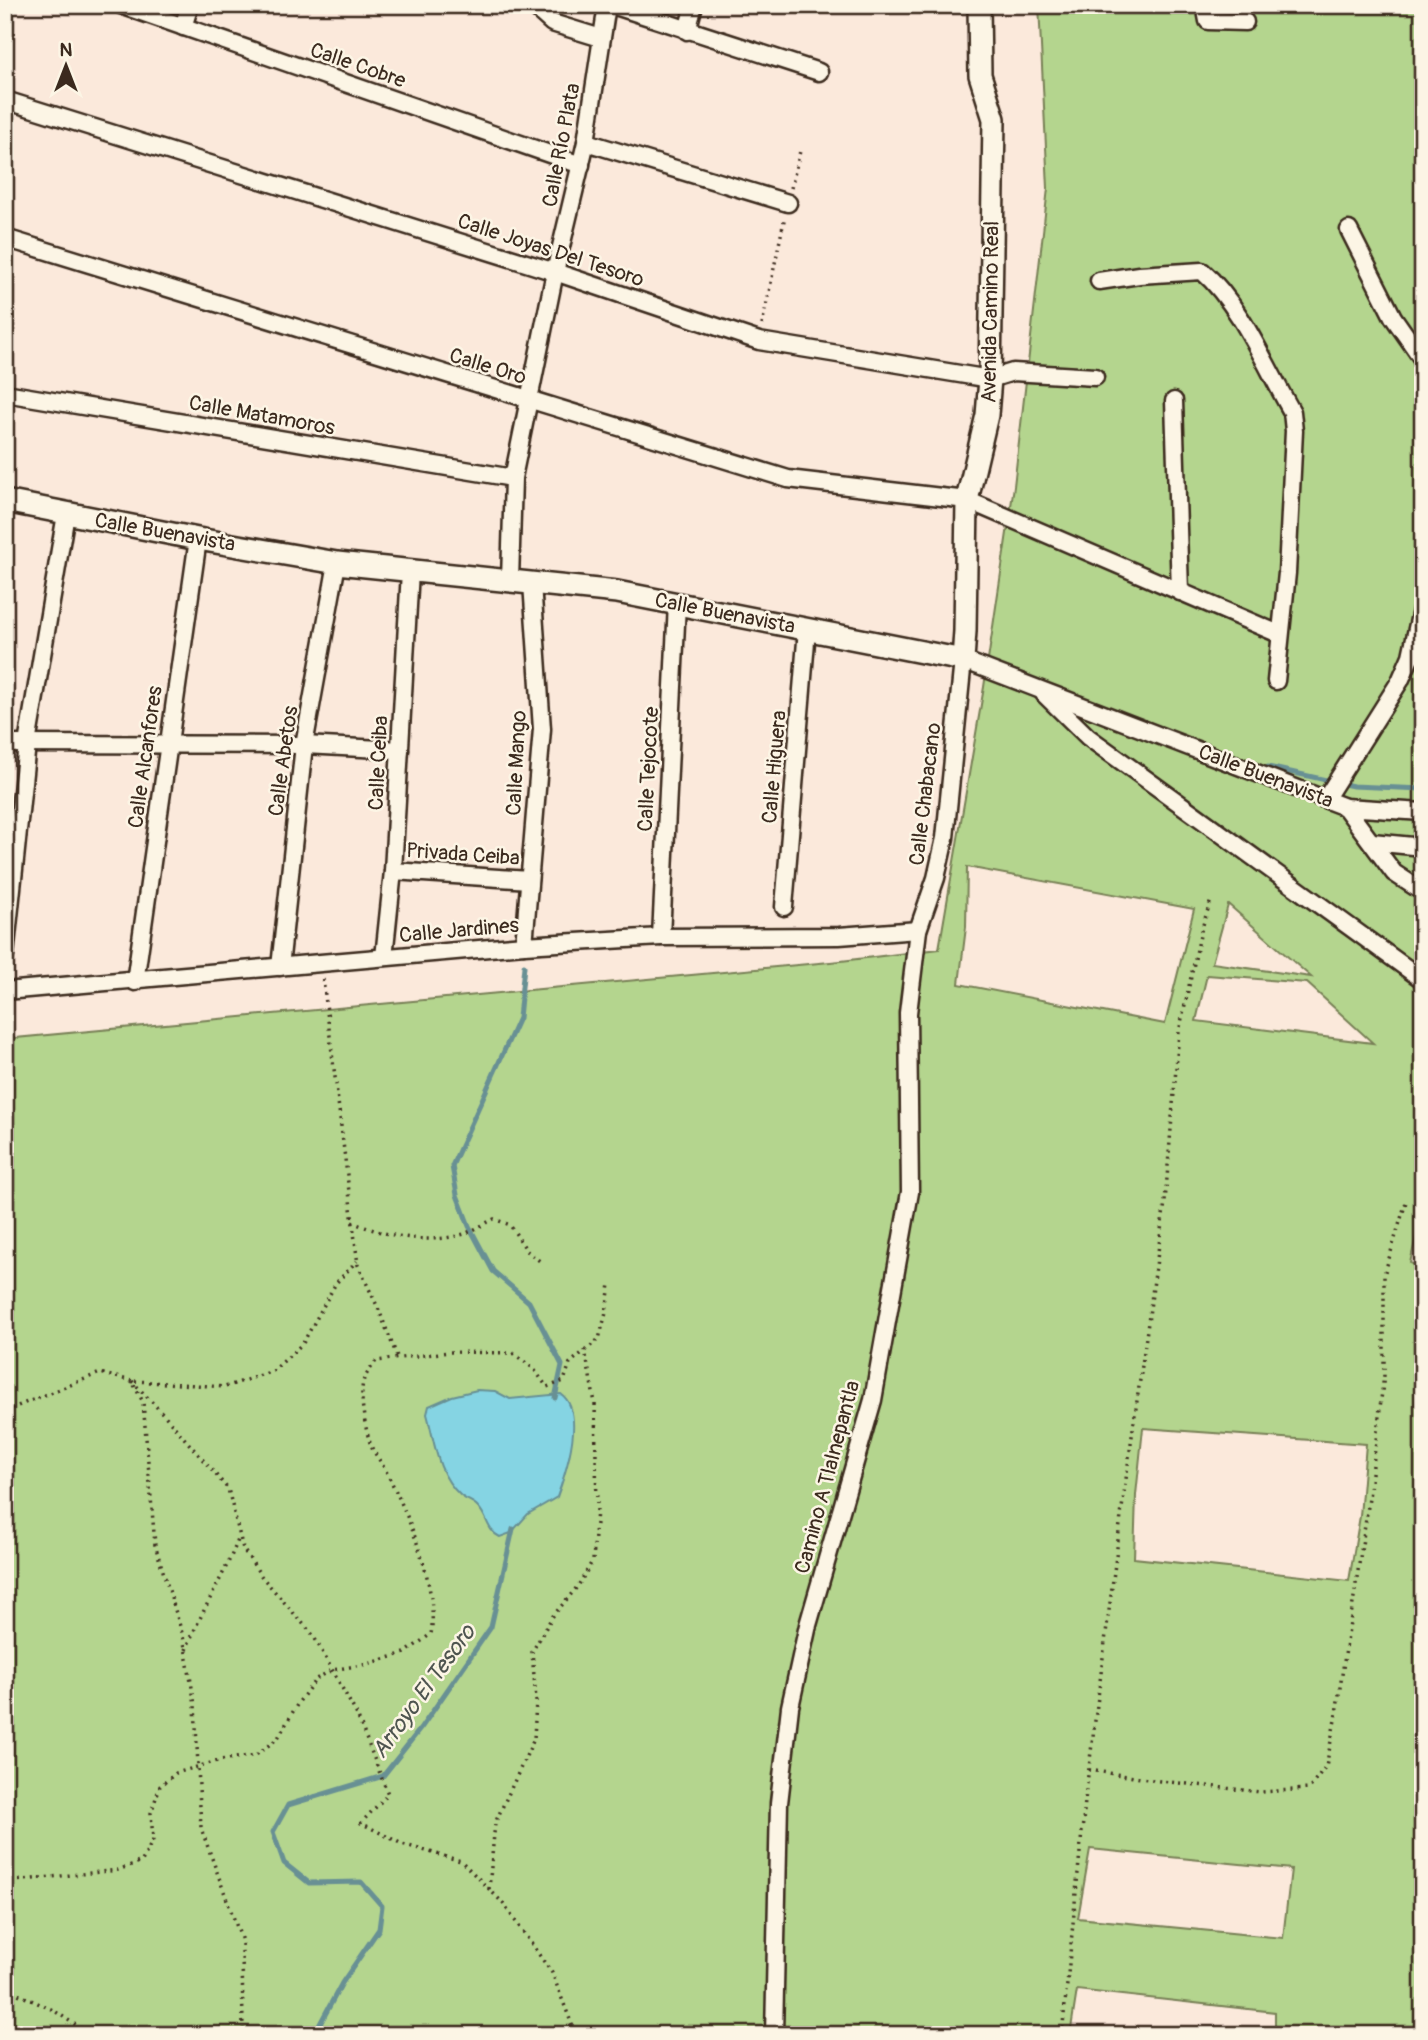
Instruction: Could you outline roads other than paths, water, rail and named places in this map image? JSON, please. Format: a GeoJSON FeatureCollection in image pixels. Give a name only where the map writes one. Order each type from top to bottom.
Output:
{"type":"FeatureCollection","features":[{"type":"Feature","properties":{"kind":"street","name":"Calle Cobre"},"geometry":{"type":"LineString","coordinates":[[121,5],[581,165]]}},
{"type":"Feature","properties":{"kind":"street"},"geometry":{"type":"LineString","coordinates":[[183,27],[190,5]]}},
{"type":"Feature","properties":{"kind":"street"},"geometry":{"type":"LineString","coordinates":[[532,5],[552,23],[601,38]]}},
{"type":"Feature","properties":{"kind":"street"},"geometry":{"type":"LineString","coordinates":[[609,5],[819,72]]}},
{"type":"Feature","properties":{"kind":"street","name":"Calle Río Plata"},"geometry":{"type":"LineString","coordinates":[[510,581],[513,478],[555,272],[586,142],[601,38],[609,5]]}},
{"type":"Feature","properties":{"kind":"street"},"geometry":{"type":"LineString","coordinates":[[687,31],[694,5]]}},
{"type":"Feature","properties":{"kind":"street","name":"Avenida Camino Real"},"geometry":{"type":"LineString","coordinates":[[962,660],[967,500],[987,415],[990,379],[994,119],[980,75],[979,5]]}},
{"type":"Feature","properties":{"kind":"street"},"geometry":{"type":"LineString","coordinates":[[1205,5],[1208,21],[1245,22]]}},
{"type":"Feature","properties":{"kind":"street","name":"Calle Joyas Del Tesoro"},"geometry":{"type":"LineString","coordinates":[[5,100],[555,272],[759,341],[990,379],[1013,372],[1095,377]]}},
{"type":"Feature","properties":{"kind":"street"},"geometry":{"type":"LineString","coordinates":[[586,142],[788,203]]}},
{"type":"Feature","properties":{"kind":"street"},"geometry":{"type":"LineString","coordinates":[[1349,230],[1393,317],[1423,360]]}},
{"type":"Feature","properties":{"kind":"street","name":"Calle Oro"},"geometry":{"type":"LineString","coordinates":[[5,239],[788,479],[967,500],[1279,634]]}},
{"type":"Feature","properties":{"kind":"street"},"geometry":{"type":"LineString","coordinates":[[1099,281],[1139,275],[1202,271],[1231,303],[1292,412],[1294,431],[1287,573],[1276,681]]}},
{"type":"Feature","properties":{"kind":"street","name":"Calle Matamoros"},"geometry":{"type":"LineString","coordinates":[[5,393],[513,478]]}},
{"type":"Feature","properties":{"kind":"street"},"geometry":{"type":"LineString","coordinates":[[1174,401],[1180,592]]}},
{"type":"Feature","properties":{"kind":"street","name":"Calle Buenavista"},"geometry":{"type":"LineString","coordinates":[[5,501],[337,563],[617,592],[962,660],[1345,807],[1423,812]]}},
{"type":"Feature","properties":{"kind":"street"},"geometry":{"type":"LineString","coordinates":[[5,956],[27,744],[66,514]]}},
{"type":"Feature","properties":{"kind":"street","name":"Calle Alcanfores"},"geometry":{"type":"LineString","coordinates":[[135,982],[198,539]]}},
{"type":"Feature","properties":{"kind":"street","name":"Calle Abetos"},"geometry":{"type":"LineString","coordinates":[[280,967],[304,745],[337,563]]}},
{"type":"Feature","properties":{"kind":"street","name":"Calle Ceiba"},"geometry":{"type":"LineString","coordinates":[[384,957],[393,871],[410,571]]}},
{"type":"Feature","properties":{"kind":"street","name":"Calle Mango"},"geometry":{"type":"LineString","coordinates":[[524,945],[542,729],[532,583]]}},
{"type":"Feature","properties":{"kind":"street"},"geometry":{"type":"LineString","coordinates":[[1326,798],[1400,681],[1411,656],[1423,601]]}},
{"type":"Feature","properties":{"kind":"street","name":"Calle Tejocote"},"geometry":{"type":"LineString","coordinates":[[661,937],[677,603]]}},
{"type":"Feature","properties":{"kind":"street","name":"Calle Higuera"},"geometry":{"type":"LineString","coordinates":[[784,908],[807,629]]}},
{"type":"Feature","properties":{"kind":"street","name":"Calle Chabacano"},"geometry":{"type":"LineString","coordinates":[[918,930],[936,878],[945,838],[962,660]]}},
{"type":"Feature","properties":{"kind":"street"},"geometry":{"type":"LineString","coordinates":[[1040,690],[1088,737],[1423,980]]}},
{"type":"Feature","properties":{"kind":"street"},"geometry":{"type":"LineString","coordinates":[[5,744],[304,745],[400,750]]}},
{"type":"Feature","properties":{"kind":"street"},"geometry":{"type":"LineString","coordinates":[[1345,807],[1394,873],[1423,892]]}},
{"type":"Feature","properties":{"kind":"street"},"geometry":{"type":"LineString","coordinates":[[1372,842],[1423,847]]}},
{"type":"Feature","properties":{"kind":"street","name":"Privada Ceiba"},"geometry":{"type":"LineString","coordinates":[[393,871],[530,880]]}},
{"type":"Feature","properties":{"kind":"street","name":"Calle Jardines"},"geometry":{"type":"LineString","coordinates":[[5,991],[135,982],[524,945],[661,937],[839,936],[918,930]]}},
{"type":"Feature","properties":{"kind":"street","name":"Camino A Tlalnepantla"},"geometry":{"type":"LineString","coordinates":[[774,2035],[779,1803],[790,1707],[808,1625],[873,1399],[910,1192],[908,1013],[918,930]]}},
{"type":"Feature","properties":{"kind":"water"},"geometry":{"type":"Polygon","coordinates":[[[477,1390],[495,1391],[510,1399],[561,1394],[572,1414],[572,1443],[557,1497],[528,1514],[511,1533],[500,1537],[492,1531],[478,1507],[460,1495],[446,1477],[427,1414],[429,1406],[452,1396],[477,1390]]]}},
{"type":"Feature","properties":{"kind":"waterway"},"geometry":{"type":"LineString","coordinates":[[1268,767],[1353,786],[1423,789]]}},
{"type":"Feature","properties":{"kind":"waterway","name":"Arroyo El Tesoro"},"geometry":{"type":"LineString","coordinates":[[524,966],[519,1018],[452,1166],[457,1195],[469,1226],[493,1271],[529,1302],[562,1365],[555,1398]]}},
{"type":"Feature","properties":{"kind":"waterway","name":"Arroyo El Tesoro"},"geometry":{"type":"LineString","coordinates":[[314,2035],[342,1983],[379,1929],[382,1906],[361,1882],[309,1883],[284,1863],[273,1832],[288,1805],[383,1776],[421,1728],[491,1627],[513,1529]]}}]}
